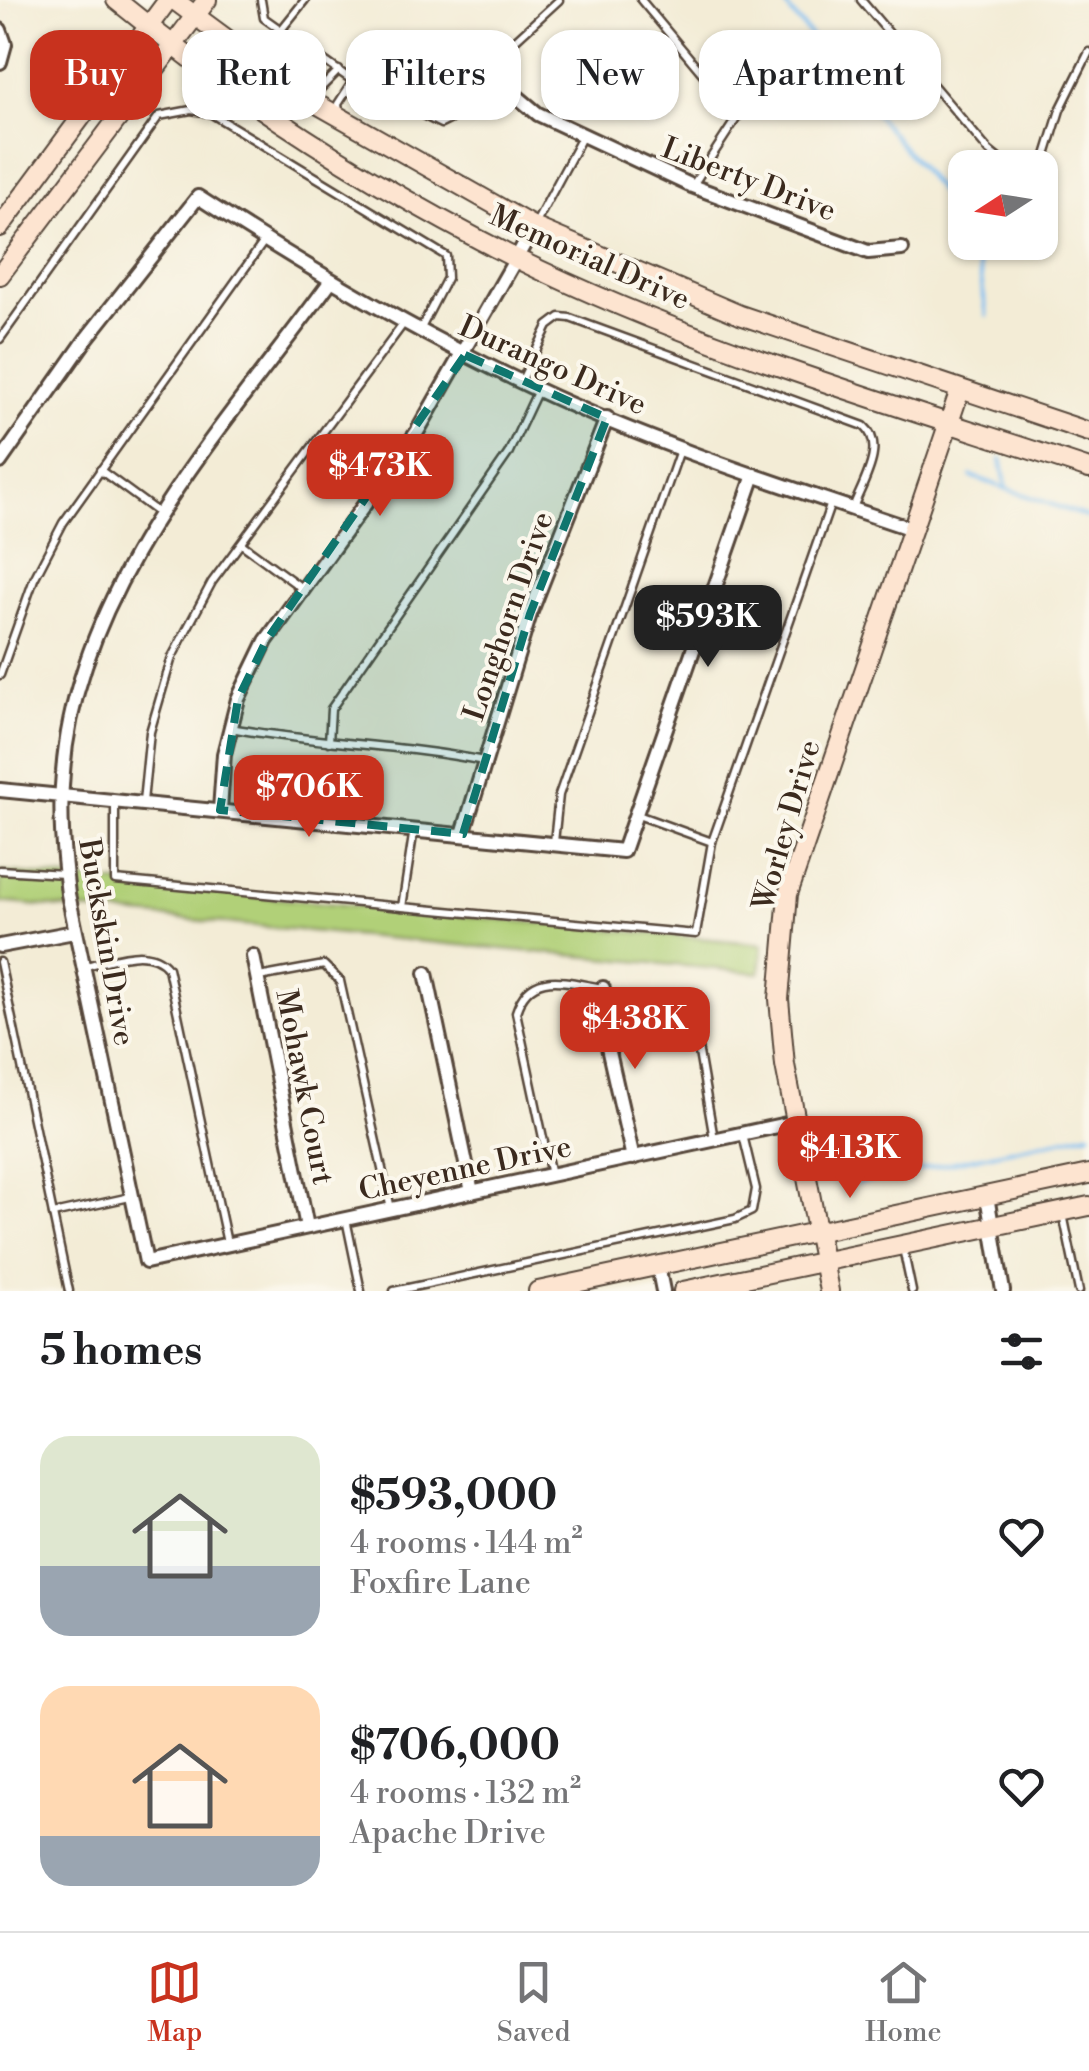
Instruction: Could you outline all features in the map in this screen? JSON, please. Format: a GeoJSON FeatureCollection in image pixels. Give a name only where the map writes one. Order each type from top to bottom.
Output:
{"type":"FeatureCollection","features":[{"type":"Feature","properties":{"kind":"street","name":"Memorial Drive"},"geometry":{"type":"LineString","coordinates":[[116,0],[258,107],[417,206],[518,259],[729,348],[1089,469]]}},
{"type":"Feature","properties":{"kind":"street","name":"Memorial Drive"},"geometry":{"type":"LineString","coordinates":[[171,0],[212,30]]}},
{"type":"Feature","properties":{"kind":"street"},"geometry":{"type":"LineString","coordinates":[[2,220],[171,0]]}},
{"type":"Feature","properties":{"kind":"street"},"geometry":{"type":"LineString","coordinates":[[0,276],[206,0]]}},
{"type":"Feature","properties":{"kind":"street"},"geometry":{"type":"LineString","coordinates":[[0,30],[5,44],[0,62]]}},
{"type":"Feature","properties":{"kind":"street","name":"Liberty Drive"},"geometry":{"type":"LineString","coordinates":[[521,100],[538,114],[692,186],[868,252],[902,250]]}},
{"type":"Feature","properties":{"kind":"street","name":"Memorial Drive"},"geometry":{"type":"LineString","coordinates":[[326,110],[534,228],[740,315],[1089,432]]}},
{"type":"Feature","properties":{"kind":"street","name":"Durango Drive"},"geometry":{"type":"LineString","coordinates":[[0,462],[86,338],[198,196],[330,282],[520,382],[681,448],[912,528]]}},
{"type":"Feature","properties":{"kind":"street"},"geometry":{"type":"LineString","coordinates":[[220,810],[230,728],[238,698],[266,641],[417,432],[465,355],[534,228]]}},
{"type":"Feature","properties":{"kind":"street","name":"Buckskin Drive"},"geometry":{"type":"LineString","coordinates":[[146,1262],[74,932],[62,796],[68,736],[90,650],[123,573],[161,514],[330,282]]}},
{"type":"Feature","properties":{"kind":"street","name":"Worley Drive"},"geometry":{"type":"LineString","coordinates":[[829,1291],[796,1122],[779,999],[788,894],[960,390]]}},
{"type":"Feature","properties":{"kind":"street","name":"Longhorn Drive"},"geometry":{"type":"LineString","coordinates":[[463,834],[530,614],[607,418]]}},
{"type":"Feature","properties":{"kind":"street"},"geometry":{"type":"LineString","coordinates":[[0,790],[623,851],[754,475]]}},
{"type":"Feature","properties":{"kind":"street"},"geometry":{"type":"LineString","coordinates":[[0,946],[74,932]]}},
{"type":"Feature","properties":{"kind":"street","name":"Mohawk Court"},"geometry":{"type":"LineString","coordinates":[[254,956],[307,1227]]}},
{"type":"Feature","properties":{"kind":"street"},"geometry":{"type":"LineString","coordinates":[[426,972],[472,1192]]}},
{"type":"Feature","properties":{"kind":"street"},"geometry":{"type":"LineString","coordinates":[[604,988],[601,1003],[633,1158]]}},
{"type":"Feature","properties":{"kind":"street","name":"Cheyenne Drive"},"geometry":{"type":"LineString","coordinates":[[146,1262],[796,1122]]}},
{"type":"Feature","properties":{"kind":"street"},"geometry":{"type":"LineString","coordinates":[[538,1291],[1089,1174]]}},
{"type":"Feature","properties":{"kind":"street"},"geometry":{"type":"LineString","coordinates":[[987,1196],[1003,1291]]}},
{"type":"Feature","properties":{"kind":"street"},"geometry":{"type":"LineString","coordinates":[[683,1291],[741,1284],[902,1242],[1089,1206]]}},
{"type":"Feature","properties":{"kind":"street"},"geometry":{"type":"LineString","coordinates":[[658,1266],[663,1291]]}},
{"type":"Feature","properties":{"kind":"lane"},"geometry":{"type":"LineString","coordinates":[[261,0],[264,18],[281,30],[304,0]]}},
{"type":"Feature","properties":{"kind":"lane"},"geometry":{"type":"LineString","coordinates":[[521,35],[559,0]]}},
{"type":"Feature","properties":{"kind":"lane"},"geometry":{"type":"LineString","coordinates":[[640,0],[738,116],[692,186]]}},
{"type":"Feature","properties":{"kind":"lane"},"geometry":{"type":"LineString","coordinates":[[861,0],[988,150]]}},
{"type":"Feature","properties":{"kind":"lane"},"geometry":{"type":"LineString","coordinates":[[1048,150],[1060,110],[1089,52]]}},
{"type":"Feature","properties":{"kind":"lane"},"geometry":{"type":"LineString","coordinates":[[326,61],[346,76]]}},
{"type":"Feature","properties":{"kind":"lane"},"geometry":{"type":"LineString","coordinates":[[326,86],[339,70]]}},
{"type":"Feature","properties":{"kind":"lane"},"geometry":{"type":"LineString","coordinates":[[339,118],[338,104],[346,92]]}},
{"type":"Feature","properties":{"kind":"lane"},"geometry":{"type":"LineString","coordinates":[[0,339],[159,116],[191,110],[210,113],[446,256],[447,278],[419,331]]}},
{"type":"Feature","properties":{"kind":"lane"},"geometry":{"type":"LineString","coordinates":[[534,228],[583,136]]}},
{"type":"Feature","properties":{"kind":"lane"},"geometry":{"type":"LineString","coordinates":[[0,674],[34,579],[62,522],[264,240]]}},
{"type":"Feature","properties":{"kind":"lane"},"geometry":{"type":"LineString","coordinates":[[520,382],[548,326],[560,317],[570,318],[864,426],[873,436],[875,449],[852,509]]}},
{"type":"Feature","properties":{"kind":"lane"},"geometry":{"type":"LineString","coordinates":[[142,803],[150,732],[172,657],[212,582],[404,322]]}},
{"type":"Feature","properties":{"kind":"lane"},"geometry":{"type":"LineString","coordinates":[[328,742],[331,708],[508,454],[538,390]]}},
{"type":"Feature","properties":{"kind":"lane"},"geometry":{"type":"LineString","coordinates":[[554,842],[559,795],[681,448]]}},
{"type":"Feature","properties":{"kind":"lane"},"geometry":{"type":"LineString","coordinates":[[100,470],[161,514]]}},
{"type":"Feature","properties":{"kind":"lane"},"geometry":{"type":"LineString","coordinates":[[115,801],[114,880],[696,934],[712,842],[831,502]]}},
{"type":"Feature","properties":{"kind":"lane"},"geometry":{"type":"LineString","coordinates":[[243,545],[304,590]]}},
{"type":"Feature","properties":{"kind":"lane"},"geometry":{"type":"LineString","coordinates":[[230,728],[328,742],[416,747],[484,761]]}},
{"type":"Feature","properties":{"kind":"lane"},"geometry":{"type":"LineString","coordinates":[[636,814],[712,842]]}},
{"type":"Feature","properties":{"kind":"lane"},"geometry":{"type":"LineString","coordinates":[[402,906],[414,829]]}},
{"type":"Feature","properties":{"kind":"lane"},"geometry":{"type":"LineString","coordinates":[[0,870],[66,874]]}},
{"type":"Feature","properties":{"kind":"lane"},"geometry":{"type":"LineString","coordinates":[[82,968],[139,954],[162,959],[168,968],[227,1244]]}},
{"type":"Feature","properties":{"kind":"lane"},"geometry":{"type":"LineString","coordinates":[[0,962],[69,1291]]}},
{"type":"Feature","properties":{"kind":"lane"},"geometry":{"type":"LineString","coordinates":[[258,978],[324,965],[340,981],[391,1209]]}},
{"type":"Feature","properties":{"kind":"lane"},"geometry":{"type":"LineString","coordinates":[[551,1175],[516,1012],[522,993],[531,984],[545,981],[604,988]]}},
{"type":"Feature","properties":{"kind":"lane"},"geometry":{"type":"LineString","coordinates":[[601,1003],[622,1012],[673,1007],[693,1018],[714,1140]]}},
{"type":"Feature","properties":{"kind":"lane"},"geometry":{"type":"LineString","coordinates":[[394,1291],[736,1219],[752,1211],[756,1198],[743,1134]]}},
{"type":"Feature","properties":{"kind":"lane"},"geometry":{"type":"LineString","coordinates":[[53,1214],[131,1196]]}},
{"type":"Feature","properties":{"kind":"lane"},"geometry":{"type":"LineString","coordinates":[[1062,1211],[1079,1291]]}},
{"type":"Feature","properties":{"kind":"lane"},"geometry":{"type":"LineString","coordinates":[[346,1219],[361,1291]]}},
{"type":"Feature","properties":{"kind":"lane"},"geometry":{"type":"LineString","coordinates":[[902,1242],[912,1291]]}},
{"type":"Feature","properties":{"kind":"highlighted area"},"geometry":{"type":"Polygon","coordinates":[[[465,355],[607,418],[530,614],[463,834],[220,810],[238,699],[266,641],[465,355]]]}},
{"type":"Feature","properties":{"kind":"green space"},"geometry":{"type":"Polygon","coordinates":[[[0,872],[763,944],[760,973],[0,902],[0,872]]]}},
{"type":"Feature","properties":{"kind":"waterway"},"geometry":{"type":"LineString","coordinates":[[781,0],[948,201]]}},
{"type":"Feature","properties":{"kind":"waterway"},"geometry":{"type":"LineString","coordinates":[[978,260],[987,316]]}},
{"type":"Feature","properties":{"kind":"waterway"},"geometry":{"type":"LineString","coordinates":[[1001,459],[1007,489]]}},
{"type":"Feature","properties":{"kind":"waterway"},"geometry":{"type":"LineString","coordinates":[[971,476],[1087,517]]}},
{"type":"Feature","properties":{"kind":"waterway"},"geometry":{"type":"LineString","coordinates":[[857,1183],[1089,1133]]}}]}
